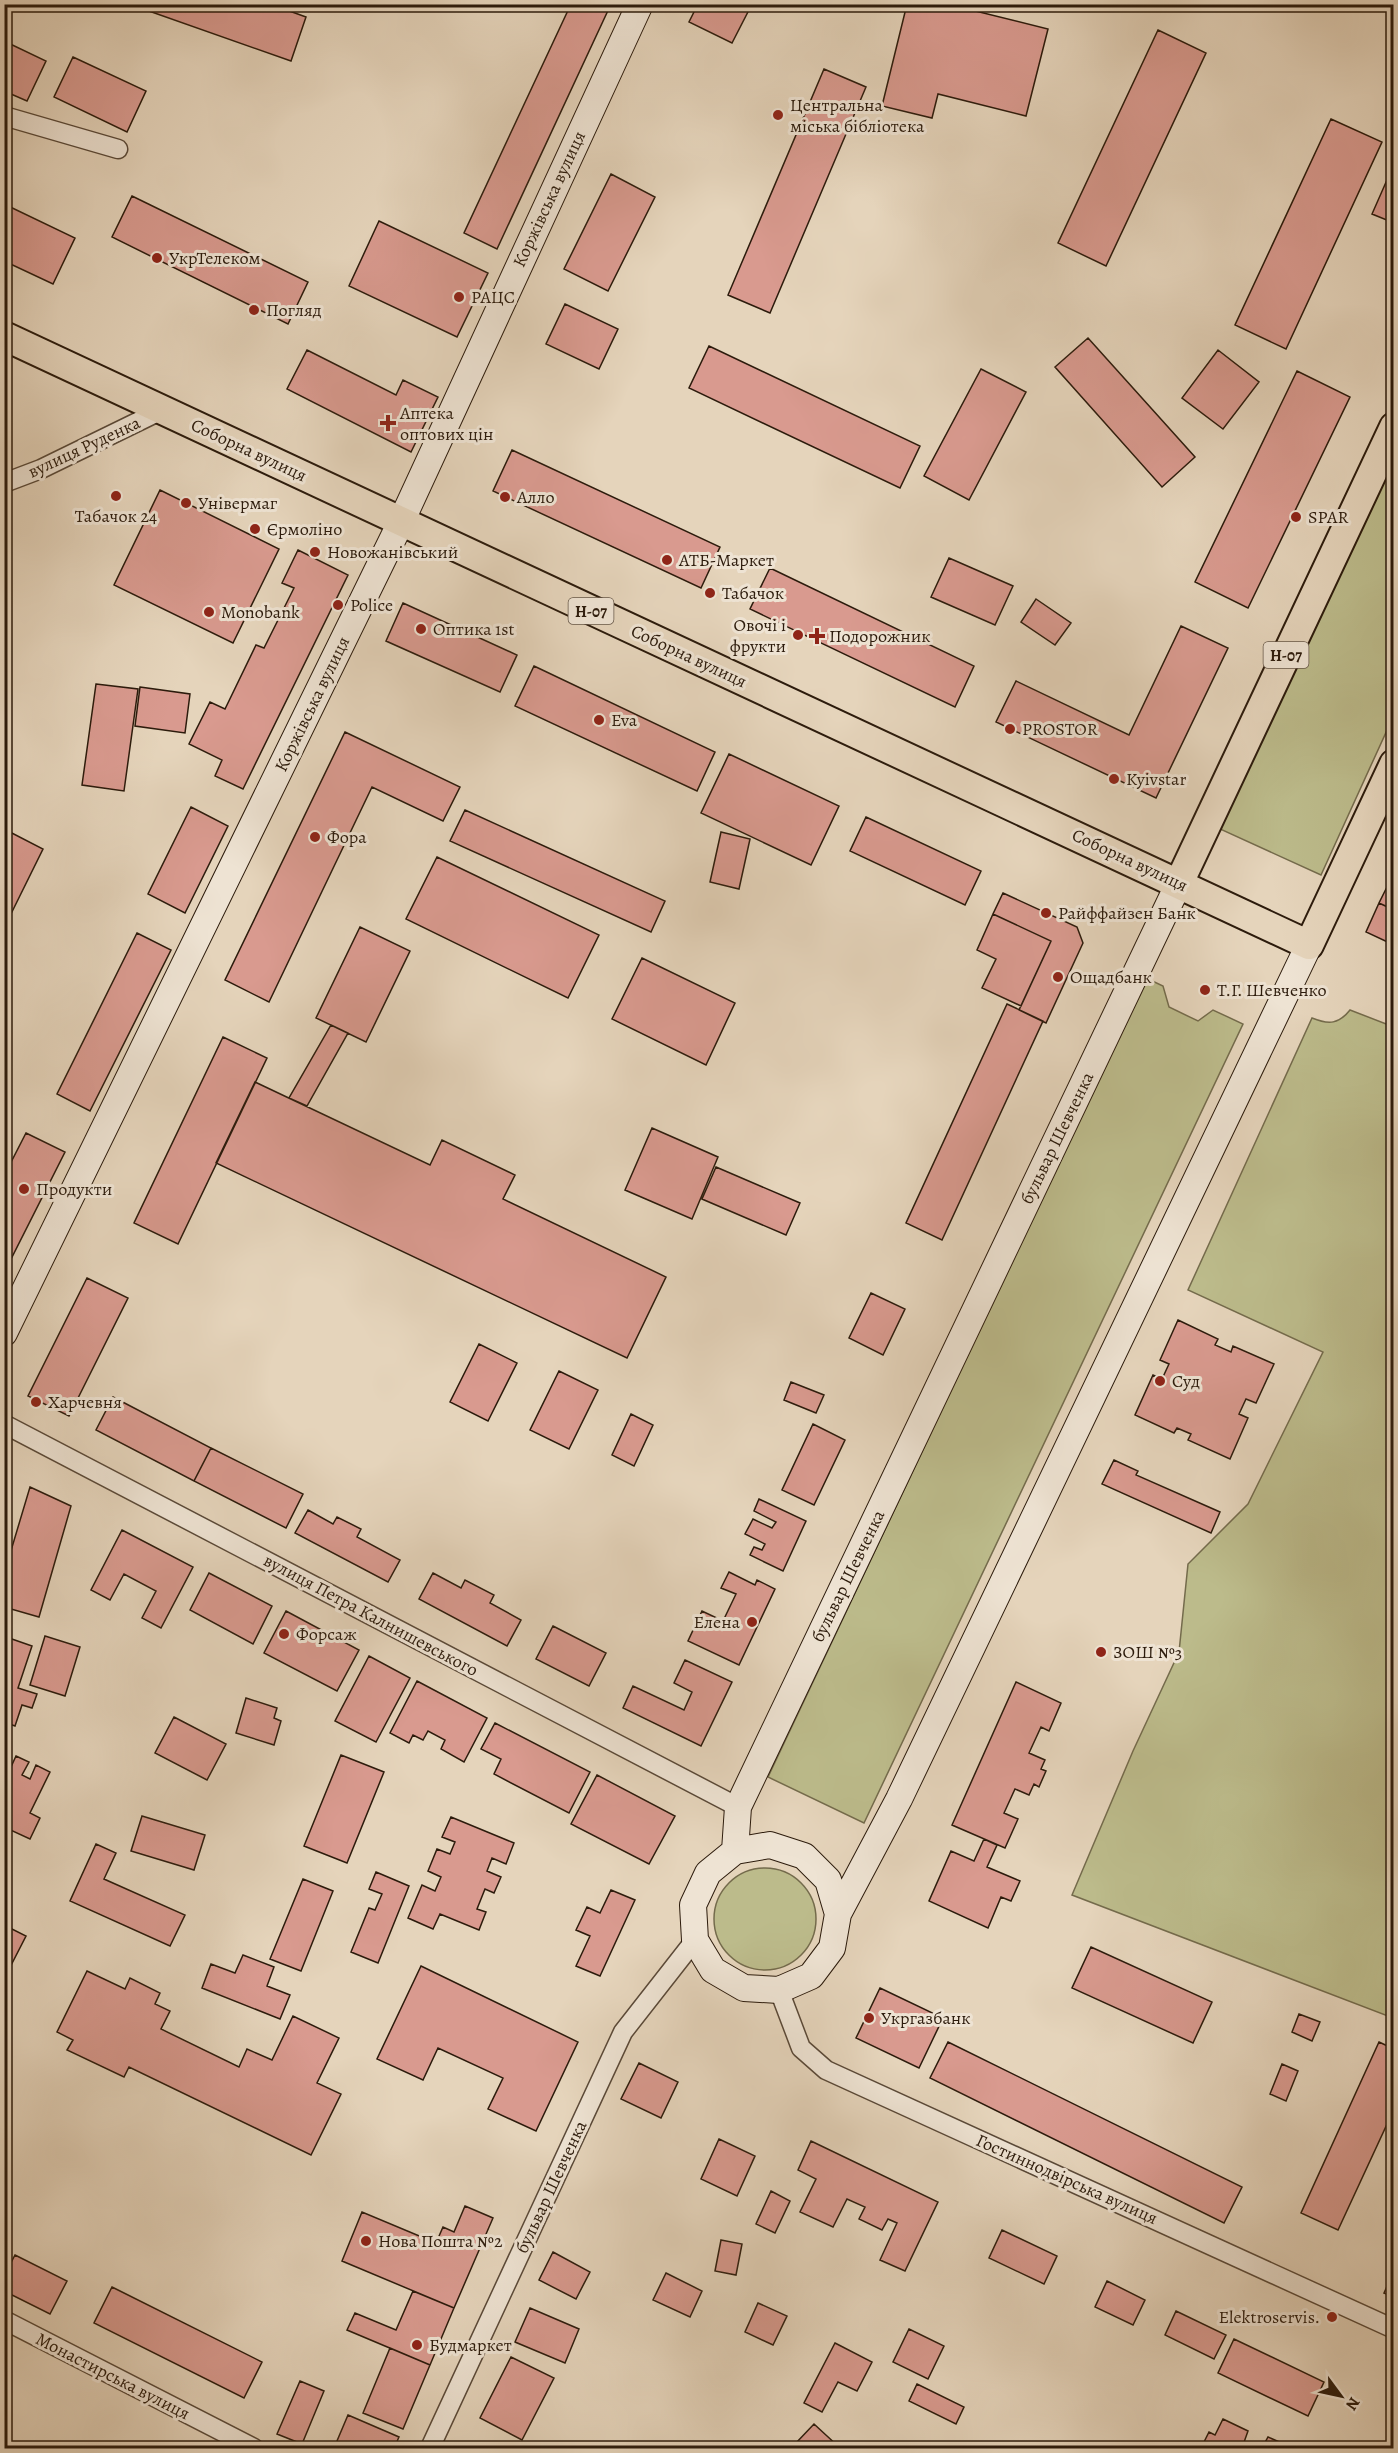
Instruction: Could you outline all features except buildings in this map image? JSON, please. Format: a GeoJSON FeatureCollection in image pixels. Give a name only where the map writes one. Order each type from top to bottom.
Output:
{"type":"FeatureCollection","features":[{"type":"Feature","properties":{"kind":"main road","name":"Коржівська вулиця"},"geometry":{"type":"LineString","coordinates":[[4,1333],[401,522],[639,4]]}},
{"type":"Feature","properties":{"kind":"main road","name":"Соборна вулиця"},"geometry":{"type":"LineString","coordinates":[[4,336],[1309,945]]}},
{"type":"Feature","properties":{"kind":"main road","name":"бульвар Шевченка"},"geometry":{"type":"LineString","coordinates":[[735,1851],[738,1807],[1394,427]]}},
{"type":"Feature","properties":{"kind":"main road"},"geometry":{"type":"LineString","coordinates":[[838,1914],[828,1880],[804,1856],[770,1845],[735,1851],[708,1873],[693,1905],[696,1940],[713,1970],[744,1988],[779,1990],[811,1976],[832,1948],[838,1914],[899,1799],[1394,764]]}},
{"type":"Feature","properties":{"kind":"street"},"geometry":{"type":"LineString","coordinates":[[4,117],[117,149]]}},
{"type":"Feature","properties":{"kind":"street","name":"вулиця Руденка"},"geometry":{"type":"LineString","coordinates":[[4,483],[41,469],[164,409]]}},
{"type":"Feature","properties":{"kind":"street","name":"вулиця Петра Калнишевського"},"geometry":{"type":"LineString","coordinates":[[4,1424],[738,1807]]}},
{"type":"Feature","properties":{"kind":"street","name":"бульвар Шевченка"},"geometry":{"type":"LineString","coordinates":[[430,2448],[623,2032],[696,1940]]}},
{"type":"Feature","properties":{"kind":"street","name":"Гостиннодвірська вулиця"},"geometry":{"type":"LineString","coordinates":[[779,1990],[801,2048],[826,2070],[1394,2329]]}},
{"type":"Feature","properties":{"kind":"street","name":"Монастирська вулиця"},"geometry":{"type":"LineString","coordinates":[[4,2320],[254,2448]]}},
{"type":"Feature","properties":{"kind":"shaded area"},"geometry":{"type":"Polygon","coordinates":[[[1393,448],[1393,717],[1321,875],[1220,829],[1393,448]]]}},
{"type":"Feature","properties":{"kind":"shaded area"},"geometry":{"type":"Polygon","coordinates":[[[1146,978],[1163,986],[1169,1007],[1198,1021],[1213,1010],[1243,1024],[864,1823],[768,1777],[1146,978]]]}},
{"type":"Feature","properties":{"kind":"shaded area"},"geometry":{"type":"Polygon","coordinates":[[[1350,1010],[1394,1027],[1393,2018],[1072,1895],[1133,1751],[1179,1652],[1188,1564],[1248,1504],[1323,1352],[1188,1290],[1312,1018],[1324,1022],[1338,1021],[1350,1010]]]}},
{"type":"Feature","properties":{"kind":"shaded area"},"geometry":{"type":"Polygon","coordinates":[[[765,1868],[785,1872],[801,1883],[812,1899],[816,1919],[812,1939],[801,1955],[785,1966],[765,1970],[745,1966],[729,1955],[718,1939],[714,1919],[718,1899],[729,1883],[745,1872],[765,1868]]]}},
{"type":"Feature","properties":{"kind":"place","name":"Центральна міська бібліотека"},"geometry":{"type":"Point","coordinates":[778,115]}},
{"type":"Feature","properties":{"kind":"place","name":"УкрТелеком"},"geometry":{"type":"Point","coordinates":[157,258]}},
{"type":"Feature","properties":{"kind":"place","name":"РАЦС"},"geometry":{"type":"Point","coordinates":[459,297]}},
{"type":"Feature","properties":{"kind":"place","name":"Погляд"},"geometry":{"type":"Point","coordinates":[254,310]}},
{"type":"Feature","properties":{"kind":"place","name":"Аптека оптових цін"},"geometry":{"type":"Point","coordinates":[388,423]}},
{"type":"Feature","properties":{"kind":"place","name":"Табачок 24"},"geometry":{"type":"Point","coordinates":[116,496]}},
{"type":"Feature","properties":{"kind":"place","name":"Алло"},"geometry":{"type":"Point","coordinates":[505,497]}},
{"type":"Feature","properties":{"kind":"place","name":"Універмаг"},"geometry":{"type":"Point","coordinates":[186,503]}},
{"type":"Feature","properties":{"kind":"place","name":"SPAR"},"geometry":{"type":"Point","coordinates":[1296,517]}},
{"type":"Feature","properties":{"kind":"place","name":"Єрмоліно"},"geometry":{"type":"Point","coordinates":[255,529]}},
{"type":"Feature","properties":{"kind":"place","name":"Новожанівський"},"geometry":{"type":"Point","coordinates":[315,552]}},
{"type":"Feature","properties":{"kind":"place","name":"АТБ-Маркет"},"geometry":{"type":"Point","coordinates":[667,560]}},
{"type":"Feature","properties":{"kind":"place","name":"Табачок"},"geometry":{"type":"Point","coordinates":[710,593]}},
{"type":"Feature","properties":{"kind":"place","name":"Police"},"geometry":{"type":"Point","coordinates":[338,605]}},
{"type":"Feature","properties":{"kind":"place","name":"Monobank"},"geometry":{"type":"Point","coordinates":[209,612]}},
{"type":"Feature","properties":{"kind":"place","name":"Оптика 1st"},"geometry":{"type":"Point","coordinates":[421,629]}},
{"type":"Feature","properties":{"kind":"place","name":"Овочі і фрукти"},"geometry":{"type":"Point","coordinates":[798,635]}},
{"type":"Feature","properties":{"kind":"place","name":"Подорожник"},"geometry":{"type":"Point","coordinates":[817,636]}},
{"type":"Feature","properties":{"kind":"place","name":"Eva"},"geometry":{"type":"Point","coordinates":[599,720]}},
{"type":"Feature","properties":{"kind":"place","name":"PROSTOR"},"geometry":{"type":"Point","coordinates":[1010,729]}},
{"type":"Feature","properties":{"kind":"place","name":"Kyivstar"},"geometry":{"type":"Point","coordinates":[1114,779]}},
{"type":"Feature","properties":{"kind":"place","name":"Фора"},"geometry":{"type":"Point","coordinates":[315,837]}},
{"type":"Feature","properties":{"kind":"place","name":"Райффайзен Банк"},"geometry":{"type":"Point","coordinates":[1046,913]}},
{"type":"Feature","properties":{"kind":"place","name":"Ощадбанк"},"geometry":{"type":"Point","coordinates":[1058,977]}},
{"type":"Feature","properties":{"kind":"place","name":"Т.Г. Шевченко"},"geometry":{"type":"Point","coordinates":[1205,990]}},
{"type":"Feature","properties":{"kind":"place","name":"Продукти"},"geometry":{"type":"Point","coordinates":[24,1189]}},
{"type":"Feature","properties":{"kind":"place","name":"Суд"},"geometry":{"type":"Point","coordinates":[1160,1381]}},
{"type":"Feature","properties":{"kind":"place","name":"Харчевня"},"geometry":{"type":"Point","coordinates":[36,1402]}},
{"type":"Feature","properties":{"kind":"place","name":"Елена"},"geometry":{"type":"Point","coordinates":[752,1622]}},
{"type":"Feature","properties":{"kind":"place","name":"Форсаж"},"geometry":{"type":"Point","coordinates":[284,1634]}},
{"type":"Feature","properties":{"kind":"place","name":"ЗОШ №3"},"geometry":{"type":"Point","coordinates":[1101,1652]}},
{"type":"Feature","properties":{"kind":"place","name":"Укргазбанк"},"geometry":{"type":"Point","coordinates":[869,2018]}},
{"type":"Feature","properties":{"kind":"place","name":"Нова Пошта №2"},"geometry":{"type":"Point","coordinates":[366,2241]}},
{"type":"Feature","properties":{"kind":"place","name":"Elektroservis."},"geometry":{"type":"Point","coordinates":[1332,2317]}},
{"type":"Feature","properties":{"kind":"place","name":"Будмаркет"},"geometry":{"type":"Point","coordinates":[417,2345]}}]}
